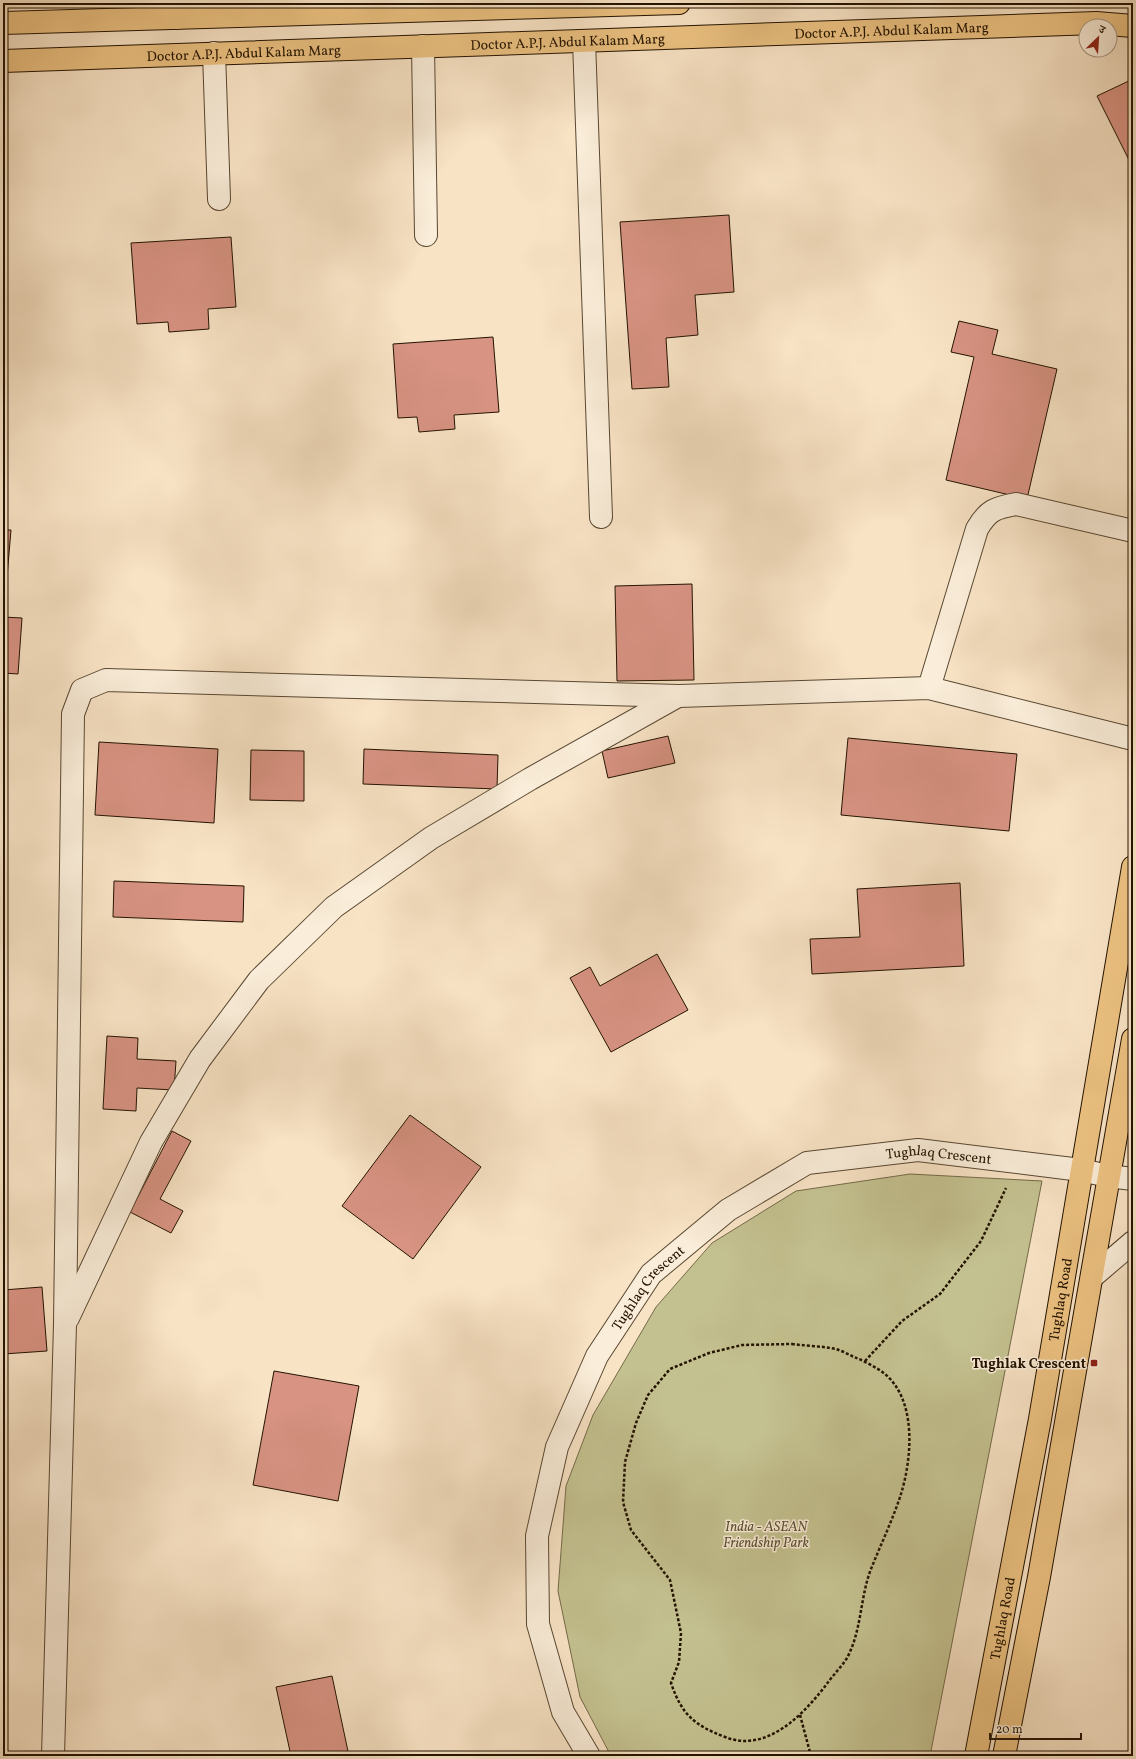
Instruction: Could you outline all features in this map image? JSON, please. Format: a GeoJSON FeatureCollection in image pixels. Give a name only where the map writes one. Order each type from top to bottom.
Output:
{"type":"FeatureCollection","features":[{"type":"Feature","properties":{"kind":"main road"},"geometry":{"type":"LineString","coordinates":[[3,23],[177,11],[679,3]]}},
{"type":"Feature","properties":{"kind":"main road","name":"Doctor A.P.J. Abdul Kalam Marg"},"geometry":{"type":"LineString","coordinates":[[3,61],[1096,23],[1133,26]]}},
{"type":"Feature","properties":{"kind":"main road","name":"Tughlaq Road"},"geometry":{"type":"LineString","coordinates":[[976,1756],[1040,1419],[1133,866]]}},
{"type":"Feature","properties":{"kind":"main road","name":"Tughlaq Road"},"geometry":{"type":"LineString","coordinates":[[1004,1756],[1039,1577],[1092,1278],[1108,1176],[1128,1100],[1133,1038]]}},
{"type":"Feature","properties":{"kind":"street"},"geometry":{"type":"LineString","coordinates":[[584,41],[601,517]]}},
{"type":"Feature","properties":{"kind":"street"},"geometry":{"type":"LineString","coordinates":[[423,46],[426,235]]}},
{"type":"Feature","properties":{"kind":"street"},"geometry":{"type":"LineString","coordinates":[[214,53],[219,199]]}},
{"type":"Feature","properties":{"kind":"street"},"geometry":{"type":"LineString","coordinates":[[929,688],[977,529],[985,516],[998,507],[1016,504],[1133,531]]}},
{"type":"Feature","properties":{"kind":"street"},"geometry":{"type":"LineString","coordinates":[[53,1756],[65,1324],[73,714],[82,690],[106,680],[679,696],[929,688],[1133,739]]}},
{"type":"Feature","properties":{"kind":"street"},"geometry":{"type":"LineString","coordinates":[[65,1324],[151,1142],[200,1059],[259,980],[334,907],[431,838],[530,779],[679,696]]}},
{"type":"Feature","properties":{"kind":"street","name":"Tughlaq Crescent"},"geometry":{"type":"LineString","coordinates":[[589,1756],[563,1712],[538,1624],[537,1536],[557,1447],[597,1356],[651,1274],[728,1210],[807,1163],[918,1150],[1081,1170],[1133,1180]]}},
{"type":"Feature","properties":{"kind":"street"},"geometry":{"type":"LineString","coordinates":[[1092,1278],[1133,1242]]}},
{"type":"Feature","properties":{"kind":"street"},"geometry":{"type":"LineString","coordinates":[[54,1717],[69,1756]]}},
{"type":"Feature","properties":{"kind":"path"},"geometry":{"type":"LineString","coordinates":[[865,1362],[902,1321],[940,1294],[972,1253],[981,1241],[1018,1162]]}},
{"type":"Feature","properties":{"kind":"path"},"geometry":{"type":"LineString","coordinates":[[792,1344],[836,1349],[865,1362],[885,1374],[902,1397],[909,1427],[908,1460],[901,1495],[868,1576],[859,1625],[847,1658],[800,1715],[782,1730],[756,1738],[737,1741],[692,1721],[676,1700],[671,1684],[679,1662],[681,1633],[670,1580],[631,1530],[623,1502],[625,1462],[636,1423],[648,1395],[670,1369],[709,1353],[742,1345],[792,1344]]}},
{"type":"Feature","properties":{"kind":"path"},"geometry":{"type":"LineString","coordinates":[[800,1715],[811,1756]]}},
{"type":"Feature","properties":{"kind":"green space","name":"India - ASEAN Friendship Park"},"geometry":{"type":"Polygon","coordinates":[[[910,1174],[1042,1181],[930,1756],[611,1756],[580,1697],[558,1591],[566,1486],[593,1415],[656,1307],[712,1243],[796,1191],[910,1174]]]}},
{"type":"Feature","properties":{"kind":"building"},"geometry":{"type":"Polygon","coordinates":[[[1133,79],[1133,168],[1097,96],[1133,79]]]}},
{"type":"Feature","properties":{"kind":"building"},"geometry":{"type":"Polygon","coordinates":[[[729,215],[734,292],[695,295],[698,335],[666,338],[669,387],[632,389],[620,222],[729,215]]]}},
{"type":"Feature","properties":{"kind":"building"},"geometry":{"type":"Polygon","coordinates":[[[231,237],[236,307],[208,309],[209,329],[169,332],[168,322],[137,324],[131,243],[231,237]]]}},
{"type":"Feature","properties":{"kind":"building"},"geometry":{"type":"Polygon","coordinates":[[[959,321],[998,330],[992,354],[1057,369],[1027,499],[946,480],[974,357],[951,352],[959,321]]]}},
{"type":"Feature","properties":{"kind":"building"},"geometry":{"type":"Polygon","coordinates":[[[493,337],[499,412],[454,415],[455,429],[419,432],[417,417],[398,418],[393,344],[493,337]]]}},
{"type":"Feature","properties":{"kind":"building"},"geometry":{"type":"Polygon","coordinates":[[[3,530],[11,530],[7,577],[3,577],[3,530]]]}},
{"type":"Feature","properties":{"kind":"building"},"geometry":{"type":"Polygon","coordinates":[[[692,584],[694,680],[617,681],[615,586],[692,584]]]}},
{"type":"Feature","properties":{"kind":"building"},"geometry":{"type":"Polygon","coordinates":[[[3,617],[22,618],[18,674],[3,673],[3,617]]]}},
{"type":"Feature","properties":{"kind":"building"},"geometry":{"type":"Polygon","coordinates":[[[668,736],[675,763],[608,778],[602,751],[668,736]]]}},
{"type":"Feature","properties":{"kind":"building"},"geometry":{"type":"Polygon","coordinates":[[[848,738],[1017,754],[1009,831],[841,815],[848,738]]]}},
{"type":"Feature","properties":{"kind":"building"},"geometry":{"type":"Polygon","coordinates":[[[99,742],[218,749],[214,823],[95,815],[99,742]]]}},
{"type":"Feature","properties":{"kind":"building"},"geometry":{"type":"Polygon","coordinates":[[[364,749],[498,755],[497,789],[363,784],[364,749]]]}},
{"type":"Feature","properties":{"kind":"building"},"geometry":{"type":"Polygon","coordinates":[[[251,750],[304,751],[304,801],[250,800],[251,750]]]}},
{"type":"Feature","properties":{"kind":"building"},"geometry":{"type":"Polygon","coordinates":[[[114,881],[244,886],[243,922],[113,917],[114,881]]]}},
{"type":"Feature","properties":{"kind":"building"},"geometry":{"type":"Polygon","coordinates":[[[960,883],[964,966],[812,974],[810,939],[860,937],[857,889],[960,883]]]}},
{"type":"Feature","properties":{"kind":"building"},"geometry":{"type":"Polygon","coordinates":[[[657,954],[688,1010],[611,1052],[570,978],[590,967],[600,986],[657,954]]]}},
{"type":"Feature","properties":{"kind":"building"},"geometry":{"type":"Polygon","coordinates":[[[107,1036],[138,1038],[137,1059],[176,1061],[174,1090],[137,1088],[136,1111],[103,1109],[107,1036]]]}},
{"type":"Feature","properties":{"kind":"building"},"geometry":{"type":"Polygon","coordinates":[[[410,1115],[481,1167],[413,1259],[342,1206],[410,1115]]]}},
{"type":"Feature","properties":{"kind":"building"},"geometry":{"type":"Polygon","coordinates":[[[172,1131],[191,1141],[160,1199],[183,1211],[171,1233],[130,1212],[172,1131]]]}},
{"type":"Feature","properties":{"kind":"building"},"geometry":{"type":"Polygon","coordinates":[[[42,1287],[47,1351],[3,1354],[3,1290],[42,1287]]]}},
{"type":"Feature","properties":{"kind":"building"},"geometry":{"type":"Polygon","coordinates":[[[274,1371],[359,1386],[338,1501],[253,1485],[274,1371]]]}},
{"type":"Feature","properties":{"kind":"building"},"geometry":{"type":"Polygon","coordinates":[[[332,1676],[349,1756],[291,1756],[276,1687],[332,1676]]]}},
{"type":"Feature","properties":{"kind":"place","name":"Tughlak Crescent"},"geometry":{"type":"Point","coordinates":[1094,1363]}}]}
